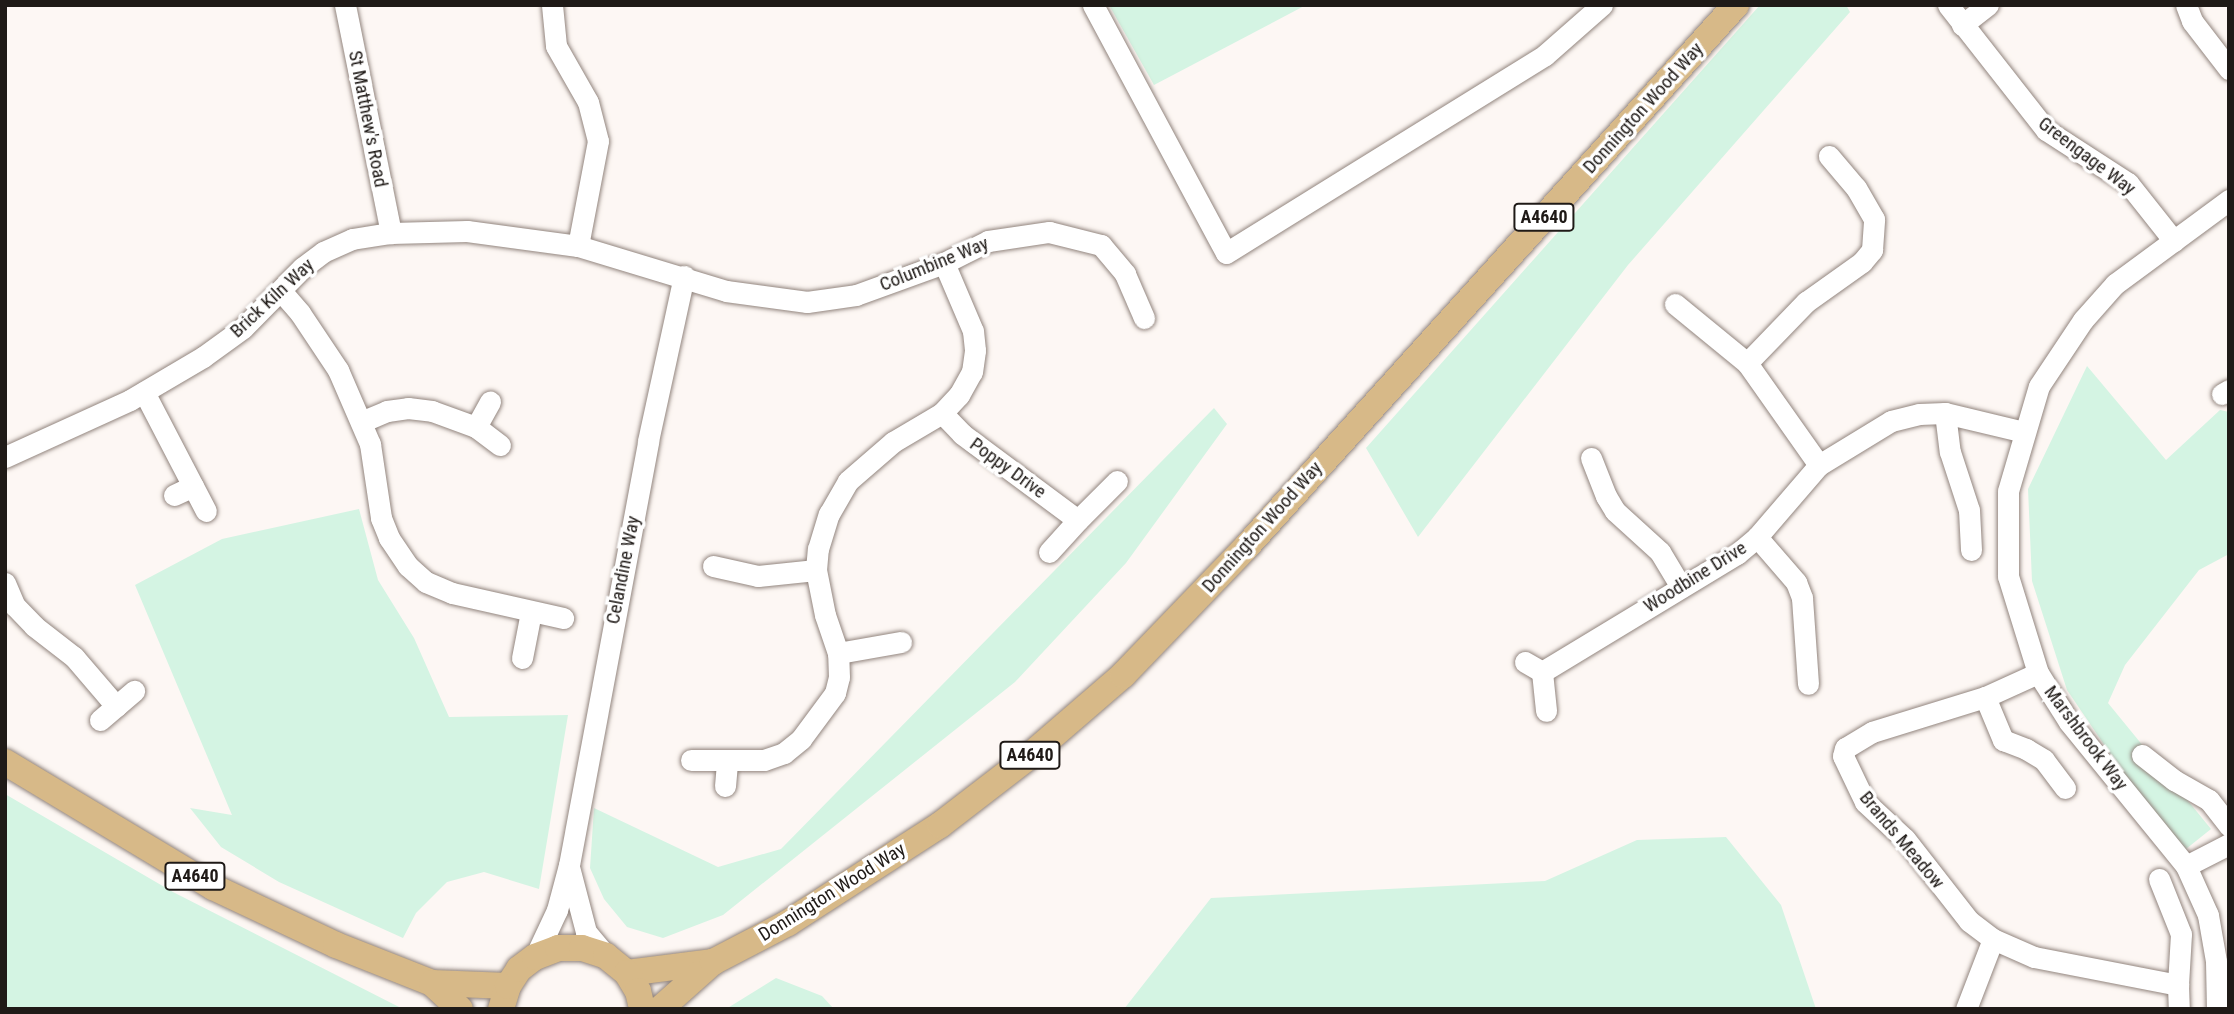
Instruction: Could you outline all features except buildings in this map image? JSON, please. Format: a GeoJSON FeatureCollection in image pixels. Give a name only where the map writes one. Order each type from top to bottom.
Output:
{"type":"FeatureCollection","features":[{"type":"Feature","properties":{"kind":"main road","name":"Donnington Wood Way"},"geometry":{"type":"LineString","coordinates":[[660,1009],[713,962],[789,923],[940,825],[1027,758],[1123,675],[1248,545],[1736,5]]}},
{"type":"Feature","properties":{"kind":"main road","name":"A4640"},"geometry":{"type":"LineString","coordinates":[[5,762],[213,887],[335,945],[432,983],[504,997],[519,970],[535,957]]}},
{"type":"Feature","properties":{"kind":"main road"},"geometry":{"type":"LineString","coordinates":[[535,957],[558,948],[582,948],[606,956],[627,973],[638,991],[642,1009]]}},
{"type":"Feature","properties":{"kind":"main road","name":"Donnington Wood Way"},"geometry":{"type":"LineString","coordinates":[[627,973],[713,962]]}},
{"type":"Feature","properties":{"kind":"main road","name":"A4640"},"geometry":{"type":"LineString","coordinates":[[432,983],[460,1009]]}},
{"type":"Feature","properties":{"kind":"street","name":"St Matthew's Road"},"geometry":{"type":"LineString","coordinates":[[345,5],[391,233]]}},
{"type":"Feature","properties":{"kind":"street"},"geometry":{"type":"LineString","coordinates":[[552,5],[556,46],[588,102],[598,141],[578,246]]}},
{"type":"Feature","properties":{"kind":"street"},"geometry":{"type":"LineString","coordinates":[[1093,5],[1226,253],[1545,55],[1602,5]]}},
{"type":"Feature","properties":{"kind":"street","name":"Greengage Way"},"geometry":{"type":"LineString","coordinates":[[1948,5],[2046,130],[2128,183],[2174,241]]}},
{"type":"Feature","properties":{"kind":"street"},"geometry":{"type":"LineString","coordinates":[[1962,25],[1988,5]]}},
{"type":"Feature","properties":{"kind":"street"},"geometry":{"type":"LineString","coordinates":[[2186,5],[2192,21],[2229,69]]}},
{"type":"Feature","properties":{"kind":"street"},"geometry":{"type":"LineString","coordinates":[[1747,363],[1806,302],[1862,262],[1872,250],[1874,219],[1861,195],[1829,156]]}},
{"type":"Feature","properties":{"kind":"street","name":"Marshbrook Way"},"geometry":{"type":"LineString","coordinates":[[2217,1009],[2216,961],[2208,915],[2186,866],[2069,722],[2038,673],[2008,576],[2008,491],[2039,386],[2083,320],[2115,284],[2229,200]]}},
{"type":"Feature","properties":{"kind":"street","name":"Brick Kiln Way"},"geometry":{"type":"LineString","coordinates":[[5,457],[144,393],[233,335],[323,252],[352,239],[391,233],[467,231],[578,246],[684,276]]}},
{"type":"Feature","properties":{"kind":"street","name":"Columbine Way"},"geometry":{"type":"LineString","coordinates":[[684,276],[726,291],[807,302],[856,295],[944,263],[988,241],[1049,232],[1101,245],[1125,274],[1144,318]]}},
{"type":"Feature","properties":{"kind":"street"},"geometry":{"type":"LineString","coordinates":[[691,760],[764,760],[783,753],[800,739],[835,693],[839,677],[838,653],[825,615],[816,570],[818,549],[829,513],[849,481],[893,442],[942,413],[959,395],[972,372],[975,350],[973,331],[944,263]]}},
{"type":"Feature","properties":{"kind":"street","name":"Celandine Way"},"geometry":{"type":"LineString","coordinates":[[535,957],[557,910],[569,865],[648,441],[684,276]]}},
{"type":"Feature","properties":{"kind":"street"},"geometry":{"type":"LineString","coordinates":[[281,291],[300,313],[338,370],[370,443],[382,518],[389,538],[408,566],[426,582],[452,593],[563,618]]}},
{"type":"Feature","properties":{"kind":"street"},"geometry":{"type":"LineString","coordinates":[[1675,304],[1747,363],[1819,465]]}},
{"type":"Feature","properties":{"kind":"street"},"geometry":{"type":"LineString","coordinates":[[144,393],[206,511]]}},
{"type":"Feature","properties":{"kind":"street"},"geometry":{"type":"LineString","coordinates":[[476,427],[490,402]]}},
{"type":"Feature","properties":{"kind":"street"},"geometry":{"type":"LineString","coordinates":[[361,422],[387,411],[408,408],[432,411],[476,427],[500,445]]}},
{"type":"Feature","properties":{"kind":"street"},"geometry":{"type":"LineString","coordinates":[[1945,412],[1950,452],[1969,510],[1971,550]]}},
{"type":"Feature","properties":{"kind":"street","name":"Woodbine Drive"},"geometry":{"type":"LineString","coordinates":[[1546,712],[1534,667],[1737,554],[1757,537],[1819,465],[1891,421],[1919,414],[1945,412],[2024,432]]}},
{"type":"Feature","properties":{"kind":"street","name":"Poppy Drive"},"geometry":{"type":"LineString","coordinates":[[942,413],[962,434],[1078,520]]}},
{"type":"Feature","properties":{"kind":"street"},"geometry":{"type":"LineString","coordinates":[[1591,458],[1602,489],[1615,511],[1660,552],[1681,587]]}},
{"type":"Feature","properties":{"kind":"street"},"geometry":{"type":"LineString","coordinates":[[1049,552],[1117,481]]}},
{"type":"Feature","properties":{"kind":"street"},"geometry":{"type":"LineString","coordinates":[[174,495],[193,486]]}},
{"type":"Feature","properties":{"kind":"street"},"geometry":{"type":"LineString","coordinates":[[1757,537],[1796,582],[1802,598],[1808,684]]}},
{"type":"Feature","properties":{"kind":"street"},"geometry":{"type":"LineString","coordinates":[[713,566],[758,576],[816,570]]}},
{"type":"Feature","properties":{"kind":"street"},"geometry":{"type":"LineString","coordinates":[[5,583],[15,606],[34,626],[74,657],[116,706]]}},
{"type":"Feature","properties":{"kind":"street"},"geometry":{"type":"LineString","coordinates":[[522,658],[531,612]]}},
{"type":"Feature","properties":{"kind":"street"},"geometry":{"type":"LineString","coordinates":[[838,653],[887,636]]}},
{"type":"Feature","properties":{"kind":"street","name":"Brands Meadow"},"geometry":{"type":"LineString","coordinates":[[2038,673],[1985,697],[1872,732],[1845,748],[1843,756],[1865,802],[1905,839],[1969,921],[1993,939],[2034,957],[2178,985]]}},
{"type":"Feature","properties":{"kind":"street"},"geometry":{"type":"LineString","coordinates":[[100,720],[134,691]]}},
{"type":"Feature","properties":{"kind":"street"},"geometry":{"type":"LineString","coordinates":[[1985,697],[2003,740],[2044,760],[2065,788]]}},
{"type":"Feature","properties":{"kind":"street"},"geometry":{"type":"LineString","coordinates":[[2142,755],[2174,780],[2209,800],[2229,826]]}},
{"type":"Feature","properties":{"kind":"street"},"geometry":{"type":"LineString","coordinates":[[725,786],[727,762]]}},
{"type":"Feature","properties":{"kind":"street"},"geometry":{"type":"LineString","coordinates":[[2186,866],[2229,844]]}},
{"type":"Feature","properties":{"kind":"street","name":"Celandine Way"},"geometry":{"type":"LineString","coordinates":[[569,865],[586,932],[606,956]]}},
{"type":"Feature","properties":{"kind":"street"},"geometry":{"type":"LineString","coordinates":[[2159,879],[2181,934],[2179,1009]]}},
{"type":"Feature","properties":{"kind":"street"},"geometry":{"type":"LineString","coordinates":[[1961,1003],[1993,939]]}},
{"type":"Feature","properties":{"kind":"green space"},"geometry":{"type":"Polygon","coordinates":[[[1109,5],[1306,5],[1154,85],[1109,5]]]}},
{"type":"Feature","properties":{"kind":"green space"},"geometry":{"type":"Polygon","coordinates":[[[1760,5],[1846,5],[1850,12],[1628,265],[1418,537],[1366,448],[1760,5]]]}},
{"type":"Feature","properties":{"kind":"green space"},"geometry":{"type":"Polygon","coordinates":[[[2087,366],[2166,460],[2220,410],[2229,412],[2229,554],[2199,570],[2125,665],[2108,703],[2211,829],[2186,849],[2130,783],[2067,690],[2032,581],[2028,489],[2087,366]]]}},
{"type":"Feature","properties":{"kind":"green space"},"geometry":{"type":"Polygon","coordinates":[[[1214,408],[1227,424],[1126,563],[1015,682],[723,915],[663,938],[627,927],[604,899],[590,868],[594,808],[718,867],[781,849],[1214,408]]]}},
{"type":"Feature","properties":{"kind":"green space"},"geometry":{"type":"Polygon","coordinates":[[[359,509],[378,580],[414,638],[449,717],[568,715],[539,889],[484,872],[447,882],[416,913],[403,938],[279,882],[221,847],[190,808],[232,815],[135,585],[222,539],[359,509]]]}},
{"type":"Feature","properties":{"kind":"green space"},"geometry":{"type":"Polygon","coordinates":[[[5,794],[173,892],[403,1009],[5,1009],[5,794]]]}},
{"type":"Feature","properties":{"kind":"green space"},"geometry":{"type":"Polygon","coordinates":[[[1726,837],[1781,905],[1816,1009],[1124,1009],[1211,898],[1545,881],[1637,840],[1726,837]]]}},
{"type":"Feature","properties":{"kind":"green space"},"geometry":{"type":"Polygon","coordinates":[[[776,978],[822,996],[834,1009],[726,1009],[776,978]]]}}]}
